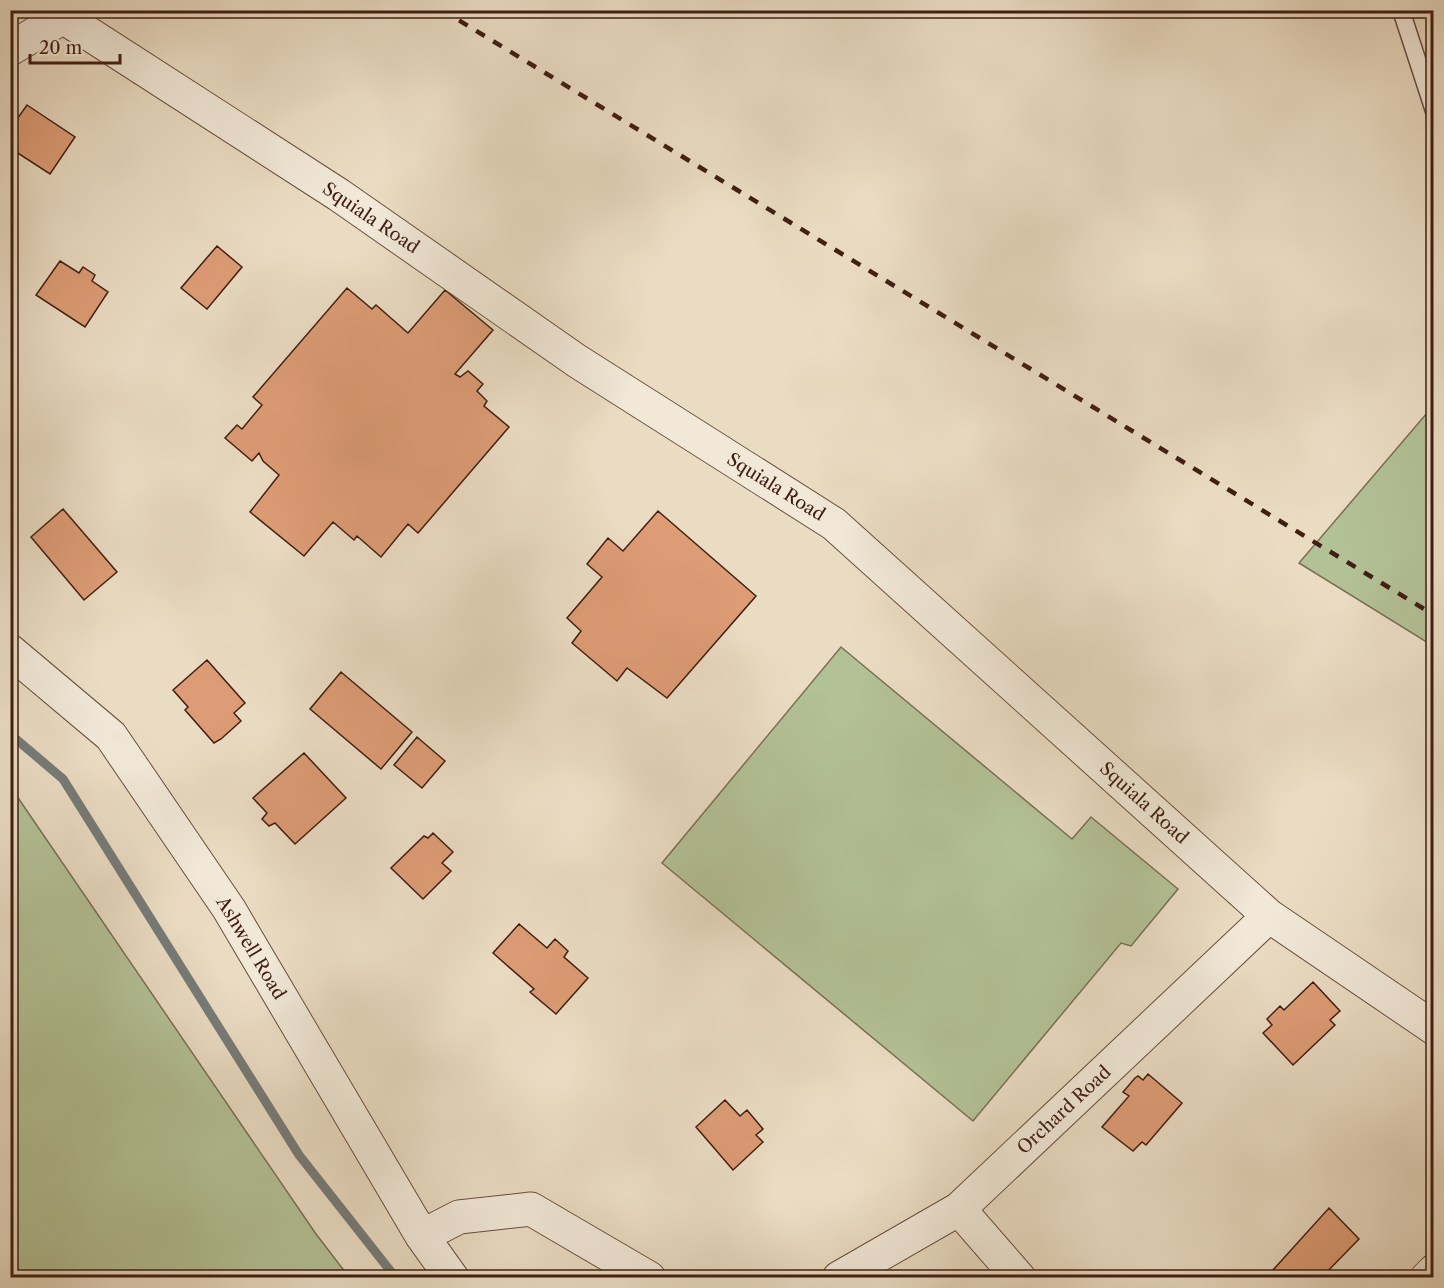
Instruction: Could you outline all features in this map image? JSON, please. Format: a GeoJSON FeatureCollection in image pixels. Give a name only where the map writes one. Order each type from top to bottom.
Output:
{"type":"FeatureCollection","features":[{"type":"Feature","properties":{"kind":"street","name":"Squiala Road"},"geometry":{"type":"LineString","coordinates":[[10,49],[63,17],[339,195],[577,361],[834,524],[1269,916],[1434,1028]]}},
{"type":"Feature","properties":{"kind":"street","name":"Ashwell Road"},"geometry":{"type":"LineString","coordinates":[[10,651],[111,736],[229,909],[422,1236],[452,1278]]}},
{"type":"Feature","properties":{"kind":"street","name":"Orchard Road"},"geometry":{"type":"LineString","coordinates":[[839,1278],[959,1209],[1269,916]]}},
{"type":"Feature","properties":{"kind":"street"},"geometry":{"type":"LineString","coordinates":[[422,1236],[459,1217],[531,1209],[650,1278]]}},
{"type":"Feature","properties":{"kind":"street"},"geometry":{"type":"LineString","coordinates":[[959,1209],[1019,1278]]}},
{"type":"Feature","properties":{"kind":"street"},"geometry":{"type":"LineString","coordinates":[[1427,1278],[1434,1271]]}},
{"type":"Feature","properties":{"kind":"lane"},"geometry":{"type":"LineString","coordinates":[[1401,10],[1434,111]]}},
{"type":"Feature","properties":{"kind":"green space"},"geometry":{"type":"Polygon","coordinates":[[[1433,406],[1433,646],[1299,563],[1433,406]]]}},
{"type":"Feature","properties":{"kind":"green space"},"geometry":{"type":"Polygon","coordinates":[[[841,647],[1072,839],[1091,817],[1178,889],[1131,946],[1121,943],[973,1121],[662,863],[841,647]]]}},
{"type":"Feature","properties":{"kind":"green space"},"geometry":{"type":"Polygon","coordinates":[[[12,789],[316,1234],[349,1277],[11,1277],[10,790],[12,789]]]}},
{"type":"Feature","properties":{"kind":"building"},"geometry":{"type":"Polygon","coordinates":[[[27,105],[75,137],[50,174],[10,148],[10,129],[27,105]]]}},
{"type":"Feature","properties":{"kind":"building"},"geometry":{"type":"Polygon","coordinates":[[[217,246],[242,267],[207,309],[181,288],[217,246]]]}},
{"type":"Feature","properties":{"kind":"building"},"geometry":{"type":"Polygon","coordinates":[[[60,261],[79,273],[83,267],[95,275],[92,281],[108,292],[85,327],[36,295],[60,261]]]}},
{"type":"Feature","properties":{"kind":"building"},"geometry":{"type":"Polygon","coordinates":[[[347,288],[372,309],[376,305],[408,333],[445,290],[493,330],[455,374],[460,377],[468,371],[483,384],[477,391],[487,401],[484,406],[509,427],[418,533],[408,524],[381,557],[357,536],[354,540],[333,522],[304,556],[250,512],[279,475],[263,461],[259,453],[252,461],[225,438],[237,425],[242,429],[262,405],[253,397],[347,288]]]}},
{"type":"Feature","properties":{"kind":"building"},"geometry":{"type":"Polygon","coordinates":[[[63,509],[117,572],[84,600],[31,537],[63,509]]]}},
{"type":"Feature","properties":{"kind":"building"},"geometry":{"type":"Polygon","coordinates":[[[658,511],[756,596],[667,698],[627,668],[617,681],[572,643],[581,631],[567,618],[602,577],[587,564],[608,538],[623,551],[658,511]]]}},
{"type":"Feature","properties":{"kind":"building"},"geometry":{"type":"Polygon","coordinates":[[[207,660],[245,703],[234,713],[241,721],[214,743],[185,710],[188,707],[173,690],[207,660]]]}},
{"type":"Feature","properties":{"kind":"building"},"geometry":{"type":"Polygon","coordinates":[[[341,672],[412,732],[381,769],[310,709],[341,672]]]}},
{"type":"Feature","properties":{"kind":"building"},"geometry":{"type":"Polygon","coordinates":[[[417,737],[445,761],[422,788],[394,765],[417,737]]]}},
{"type":"Feature","properties":{"kind":"building"},"geometry":{"type":"Polygon","coordinates":[[[304,753],[346,798],[295,844],[275,823],[269,826],[262,819],[267,813],[253,798],[304,753]]]}},
{"type":"Feature","properties":{"kind":"building"},"geometry":{"type":"Polygon","coordinates":[[[433,833],[453,852],[442,863],[451,871],[423,899],[391,868],[424,836],[428,838],[433,833]]]}},
{"type":"Feature","properties":{"kind":"building"},"geometry":{"type":"Polygon","coordinates":[[[519,924],[547,948],[555,939],[568,951],[564,957],[588,978],[556,1014],[530,992],[534,989],[493,953],[519,924]]]}},
{"type":"Feature","properties":{"kind":"building"},"geometry":{"type":"Polygon","coordinates":[[[1313,982],[1340,1011],[1330,1020],[1335,1025],[1293,1065],[1263,1033],[1272,1025],[1267,1019],[1280,1006],[1284,1010],[1313,982]]]}},
{"type":"Feature","properties":{"kind":"building"},"geometry":{"type":"Polygon","coordinates":[[[1148,1074],[1182,1103],[1146,1145],[1142,1142],[1133,1151],[1102,1127],[1129,1096],[1123,1092],[1135,1078],[1138,1076],[1143,1080],[1148,1074]]]}},
{"type":"Feature","properties":{"kind":"building"},"geometry":{"type":"Polygon","coordinates":[[[725,1100],[740,1116],[747,1110],[763,1129],[756,1135],[763,1142],[733,1170],[696,1127],[725,1100]]]}},
{"type":"Feature","properties":{"kind":"building"},"geometry":{"type":"Polygon","coordinates":[[[1329,1208],[1359,1239],[1321,1278],[1281,1278],[1273,1270],[1329,1208]]]}},
{"type":"Feature","properties":{"kind":"waterway"},"geometry":{"type":"LineString","coordinates":[[10,734],[63,779],[299,1155],[396,1278]]}},
{"type":"Feature","properties":{"kind":"railway"},"geometry":{"type":"LineString","coordinates":[[442,10],[1434,615]]}}]}
